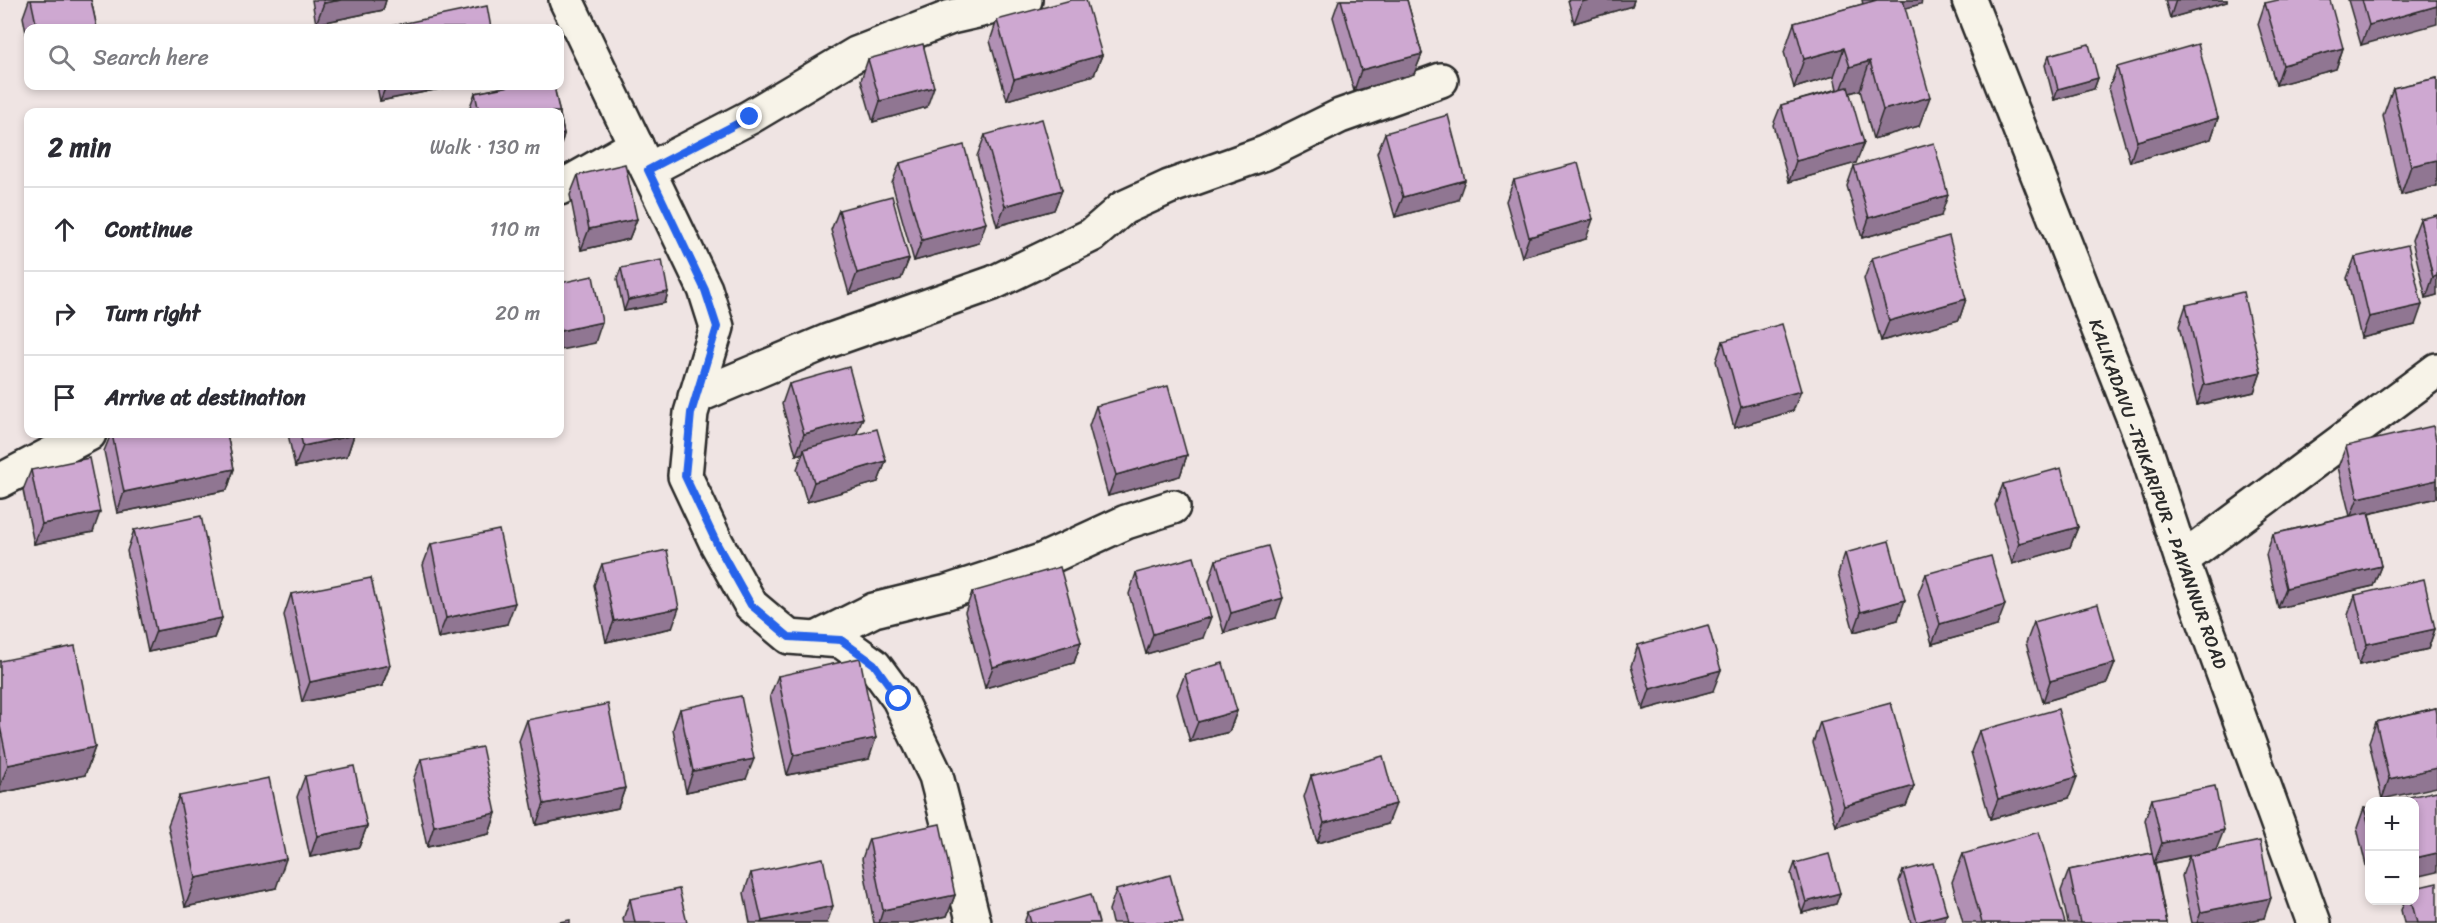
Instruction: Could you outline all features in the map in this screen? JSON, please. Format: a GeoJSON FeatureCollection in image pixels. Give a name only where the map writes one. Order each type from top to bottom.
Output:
{"type":"FeatureCollection","features":[{"type":"Feature","properties":{"kind":"street"},"geometry":{"type":"LineString","coordinates":[[566,0],[705,290],[717,327],[691,413],[685,476],[717,544],[751,605],[789,637],[841,640],[874,664],[899,699],[936,776],[974,923]]}},
{"type":"Feature","properties":{"kind":"street"},"geometry":{"type":"LineString","coordinates":[[564,187],[750,117],[856,54],[951,17],[1025,0]]}},
{"type":"Feature","properties":{"kind":"street","name":"KALIKADAVU -TRIKARIPUR - PAYANNUR ROAD"},"geometry":{"type":"LineString","coordinates":[[1969,0],[2145,447],[2182,560],[2314,923]]}},
{"type":"Feature","properties":{"kind":"street"},"geometry":{"type":"LineString","coordinates":[[695,397],[828,341],[993,283],[1092,235],[1123,208],[1169,187],[1265,153],[1340,116],[1441,80]]}},
{"type":"Feature","properties":{"kind":"street"},"geometry":{"type":"LineString","coordinates":[[2182,560],[2437,370]]}},
{"type":"Feature","properties":{"kind":"street"},"geometry":{"type":"LineString","coordinates":[[0,481],[81,438]]}},
{"type":"Feature","properties":{"kind":"street"},"geometry":{"type":"LineString","coordinates":[[816,639],[874,610],[947,592],[1041,561],[1126,522],[1173,507]]}},
{"type":"Feature","properties":{"kind":"building"},"geometry":{"type":"Polygon","coordinates":[[[31,0],[91,0],[96,24],[36,24],[31,0]]]}},
{"type":"Feature","properties":{"kind":"building"},"geometry":{"type":"Polygon","coordinates":[[[323,0],[341,0],[324,3],[323,0]]]}},
{"type":"Feature","properties":{"kind":"building"},"geometry":{"type":"Polygon","coordinates":[[[1071,0],[1086,0],[1102,55],[1014,79],[997,20],[1071,0]]]}},
{"type":"Feature","properties":{"kind":"building"},"geometry":{"type":"Polygon","coordinates":[[[1341,0],[1407,0],[1422,54],[1361,70],[1341,0]]]}},
{"type":"Feature","properties":{"kind":"building"},"geometry":{"type":"Polygon","coordinates":[[[1877,0],[1903,0],[1930,97],[1883,110],[1870,61],[1850,67],[1844,48],[1804,59],[1794,23],[1877,0]]]}},
{"type":"Feature","properties":{"kind":"building"},"geometry":{"type":"Polygon","coordinates":[[[2278,0],[2330,0],[2343,48],[2283,65],[2265,3],[2278,0]]]}},
{"type":"Feature","properties":{"kind":"building"},"geometry":{"type":"Polygon","coordinates":[[[2362,0],[2437,0],[2437,6],[2369,25],[2362,0]]]}},
{"type":"Feature","properties":{"kind":"building"},"geometry":{"type":"Polygon","coordinates":[[[487,6],[490,24],[401,24],[487,6]]]}},
{"type":"Feature","properties":{"kind":"building"},"geometry":{"type":"Polygon","coordinates":[[[923,44],[934,87],[880,101],[868,59],[923,44]]]}},
{"type":"Feature","properties":{"kind":"building"},"geometry":{"type":"Polygon","coordinates":[[[2089,44],[2098,78],[2058,89],[2049,55],[2089,44]]]}},
{"type":"Feature","properties":{"kind":"building"},"geometry":{"type":"Polygon","coordinates":[[[2198,44],[2218,118],[2137,141],[2117,67],[2198,44]]]}},
{"type":"Feature","properties":{"kind":"building"},"geometry":{"type":"Polygon","coordinates":[[[2437,78],[2437,160],[2411,166],[2393,88],[2437,78]]]}},
{"type":"Feature","properties":{"kind":"building"},"geometry":{"type":"Polygon","coordinates":[[[1848,87],[1864,143],[1796,161],[1781,105],[1848,87]]]}},
{"type":"Feature","properties":{"kind":"building"},"geometry":{"type":"Polygon","coordinates":[[[490,90],[555,90],[558,108],[478,108],[475,93],[490,90]]]}},
{"type":"Feature","properties":{"kind":"building"},"geometry":{"type":"Polygon","coordinates":[[[1448,115],[1465,180],[1403,197],[1385,133],[1448,115]]]}},
{"type":"Feature","properties":{"kind":"building"},"geometry":{"type":"Polygon","coordinates":[[[1042,119],[1062,190],[1005,206],[985,135],[1042,119]]]}},
{"type":"Feature","properties":{"kind":"building"},"geometry":{"type":"Polygon","coordinates":[[[1934,143],[1948,195],[1869,218],[1854,166],[1934,143]]]}},
{"type":"Feature","properties":{"kind":"building"},"geometry":{"type":"Polygon","coordinates":[[[964,145],[986,223],[922,240],[900,163],[964,145]]]}},
{"type":"Feature","properties":{"kind":"building"},"geometry":{"type":"Polygon","coordinates":[[[1578,163],[1593,219],[1529,237],[1514,180],[1578,163]]]}},
{"type":"Feature","properties":{"kind":"building"},"geometry":{"type":"Polygon","coordinates":[[[625,164],[637,219],[589,229],[578,175],[625,164]]]}},
{"type":"Feature","properties":{"kind":"building"},"geometry":{"type":"Polygon","coordinates":[[[892,196],[909,259],[857,273],[839,210],[892,196]]]}},
{"type":"Feature","properties":{"kind":"building"},"geometry":{"type":"Polygon","coordinates":[[[2437,215],[2437,276],[2433,277],[2420,219],[2437,215]]]}},
{"type":"Feature","properties":{"kind":"building"},"geometry":{"type":"Polygon","coordinates":[[[1949,236],[1966,299],[1889,321],[1872,258],[1949,236]]]}},
{"type":"Feature","properties":{"kind":"building"},"geometry":{"type":"Polygon","coordinates":[[[2408,245],[2422,305],[2369,317],[2355,257],[2408,245]]]}},
{"type":"Feature","properties":{"kind":"building"},"geometry":{"type":"Polygon","coordinates":[[[662,260],[668,292],[628,300],[621,268],[662,260]]]}},
{"type":"Feature","properties":{"kind":"building"},"geometry":{"type":"Polygon","coordinates":[[[593,276],[602,322],[564,330],[564,282],[593,276]]]}},
{"type":"Feature","properties":{"kind":"building"},"geometry":{"type":"Polygon","coordinates":[[[2243,292],[2261,372],[2204,385],[2186,305],[2243,292]]]}},
{"type":"Feature","properties":{"kind":"building"},"geometry":{"type":"Polygon","coordinates":[[[1782,324],[1801,391],[1741,407],[1723,341],[1782,324]]]}},
{"type":"Feature","properties":{"kind":"building"},"geometry":{"type":"Polygon","coordinates":[[[849,367],[863,418],[804,434],[789,384],[849,367]]]}},
{"type":"Feature","properties":{"kind":"building"},"geometry":{"type":"Polygon","coordinates":[[[1168,386],[1187,455],[1116,475],[1096,406],[1168,386]]]}},
{"type":"Feature","properties":{"kind":"building"},"geometry":{"type":"Polygon","coordinates":[[[2433,426],[2437,444],[2437,480],[2358,498],[2346,446],[2433,426]]]}},
{"type":"Feature","properties":{"kind":"building"},"geometry":{"type":"Polygon","coordinates":[[[877,429],[886,461],[814,482],[804,449],[877,429]]]}},
{"type":"Feature","properties":{"kind":"building"},"geometry":{"type":"Polygon","coordinates":[[[113,438],[228,438],[234,469],[124,492],[113,438]]]}},
{"type":"Feature","properties":{"kind":"building"},"geometry":{"type":"Polygon","coordinates":[[[301,438],[340,438],[303,446],[301,438]]]}},
{"type":"Feature","properties":{"kind":"building"},"geometry":{"type":"Polygon","coordinates":[[[89,458],[100,512],[42,524],[31,470],[89,458]]]}},
{"type":"Feature","properties":{"kind":"building"},"geometry":{"type":"Polygon","coordinates":[[[2061,468],[2078,527],[2019,543],[2003,484],[2061,468]]]}},
{"type":"Feature","properties":{"kind":"building"},"geometry":{"type":"Polygon","coordinates":[[[2368,512],[2381,566],[2286,588],[2273,534],[2368,512]]]}},
{"type":"Feature","properties":{"kind":"building"},"geometry":{"type":"Polygon","coordinates":[[[201,516],[222,618],[156,631],[134,530],[201,516]]]}},
{"type":"Feature","properties":{"kind":"building"},"geometry":{"type":"Polygon","coordinates":[[[499,530],[515,603],[446,618],[431,544],[499,530]]]}},
{"type":"Feature","properties":{"kind":"building"},"geometry":{"type":"Polygon","coordinates":[[[1889,541],[1905,600],[1861,612],[1845,553],[1889,541]]]}},
{"type":"Feature","properties":{"kind":"building"},"geometry":{"type":"Polygon","coordinates":[[[1268,546],[1283,598],[1231,613],[1216,560],[1268,546]]]}},
{"type":"Feature","properties":{"kind":"building"},"geometry":{"type":"Polygon","coordinates":[[[667,550],[679,608],[614,621],[602,564],[667,550]]]}},
{"type":"Feature","properties":{"kind":"building"},"geometry":{"type":"Polygon","coordinates":[[[1991,556],[2005,605],[1940,624],[1926,574],[1991,556]]]}},
{"type":"Feature","properties":{"kind":"building"},"geometry":{"type":"Polygon","coordinates":[[[1194,557],[1211,617],[1153,634],[1136,573],[1194,557]]]}},
{"type":"Feature","properties":{"kind":"building"},"geometry":{"type":"Polygon","coordinates":[[[1060,567],[1081,642],[993,667],[972,592],[1060,567]]]}},
{"type":"Feature","properties":{"kind":"building"},"geometry":{"type":"Polygon","coordinates":[[[371,578],[390,665],[310,682],[291,594],[371,578]]]}},
{"type":"Feature","properties":{"kind":"building"},"geometry":{"type":"Polygon","coordinates":[[[2424,579],[2435,629],[2367,644],[2355,595],[2424,579]]]}},
{"type":"Feature","properties":{"kind":"building"},"geometry":{"type":"Polygon","coordinates":[[[2098,604],[2115,663],[2050,681],[2034,622],[2098,604]]]}},
{"type":"Feature","properties":{"kind":"building"},"geometry":{"type":"Polygon","coordinates":[[[1708,625],[1721,670],[1650,689],[1638,645],[1708,625]]]}},
{"type":"Feature","properties":{"kind":"building"},"geometry":{"type":"Polygon","coordinates":[[[75,646],[95,747],[8,765],[0,726],[0,661],[75,646]]]}},
{"type":"Feature","properties":{"kind":"building"},"geometry":{"type":"Polygon","coordinates":[[[860,658],[876,738],[794,755],[778,676],[860,658]]]}},
{"type":"Feature","properties":{"kind":"building"},"geometry":{"type":"Polygon","coordinates":[[[1223,663],[1237,711],[1198,722],[1185,674],[1223,663]]]}},
{"type":"Feature","properties":{"kind":"building"},"geometry":{"type":"Polygon","coordinates":[[[741,696],[754,759],[693,771],[680,709],[741,696]]]}},
{"type":"Feature","properties":{"kind":"building"},"geometry":{"type":"Polygon","coordinates":[[[1891,703],[1914,786],[1844,806],[1820,722],[1891,703]]]}},
{"type":"Feature","properties":{"kind":"building"},"geometry":{"type":"Polygon","coordinates":[[[608,704],[625,788],[544,804],[527,720],[608,704]]]}},
{"type":"Feature","properties":{"kind":"building"},"geometry":{"type":"Polygon","coordinates":[[[2436,708],[2437,768],[2389,779],[2376,722],[2436,708]]]}},
{"type":"Feature","properties":{"kind":"building"},"geometry":{"type":"Polygon","coordinates":[[[2058,709],[2077,777],[1998,799],[1979,731],[2058,709]]]}},
{"type":"Feature","properties":{"kind":"building"},"geometry":{"type":"Polygon","coordinates":[[[482,747],[496,813],[434,826],[421,759],[482,747]]]}},
{"type":"Feature","properties":{"kind":"building"},"geometry":{"type":"Polygon","coordinates":[[[1383,756],[1396,804],[1324,823],[1311,776],[1383,756]]]}},
{"type":"Feature","properties":{"kind":"building"},"geometry":{"type":"Polygon","coordinates":[[[354,766],[367,826],[317,836],[305,776],[354,766]]]}},
{"type":"Feature","properties":{"kind":"building"},"geometry":{"type":"Polygon","coordinates":[[[269,778],[286,859],[196,878],[179,796],[269,778]]]}},
{"type":"Feature","properties":{"kind":"building"},"geometry":{"type":"Polygon","coordinates":[[[2215,786],[2224,830],[2162,843],[2152,799],[2215,786]]]}},
{"type":"Feature","properties":{"kind":"building"},"geometry":{"type":"Polygon","coordinates":[[[2437,791],[2437,853],[2419,857],[2419,797],[2409,797],[2437,791]]]}},
{"type":"Feature","properties":{"kind":"building"},"geometry":{"type":"Polygon","coordinates":[[[940,824],[955,895],[883,910],[869,839],[940,824]]]}},
{"type":"Feature","properties":{"kind":"building"},"geometry":{"type":"Polygon","coordinates":[[[2039,832],[2065,923],[1982,923],[1963,854],[2039,832]]]}},
{"type":"Feature","properties":{"kind":"building"},"geometry":{"type":"Polygon","coordinates":[[[2260,841],[2271,898],[2201,912],[2189,856],[2260,841]]]}},
{"type":"Feature","properties":{"kind":"building"},"geometry":{"type":"Polygon","coordinates":[[[2152,853],[2167,923],[2080,923],[2069,870],[2152,853]]]}},
{"type":"Feature","properties":{"kind":"building"},"geometry":{"type":"Polygon","coordinates":[[[1829,854],[1840,893],[1806,902],[1795,863],[1829,854]]]}},
{"type":"Feature","properties":{"kind":"building"},"geometry":{"type":"Polygon","coordinates":[[[823,858],[833,906],[762,921],[751,873],[823,858]]]}},
{"type":"Feature","properties":{"kind":"building"},"geometry":{"type":"Polygon","coordinates":[[[1933,863],[1947,914],[1917,922],[1903,871],[1933,863]]]}},
{"type":"Feature","properties":{"kind":"building"},"geometry":{"type":"Polygon","coordinates":[[[1170,875],[1183,923],[1126,923],[1116,890],[1170,875]]]}},
{"type":"Feature","properties":{"kind":"building"},"geometry":{"type":"Polygon","coordinates":[[[2437,883],[2437,923],[2417,923],[2412,905],[2419,905],[2419,887],[2437,883]]]}},
{"type":"Feature","properties":{"kind":"building"},"geometry":{"type":"Polygon","coordinates":[[[679,889],[687,923],[635,923],[630,899],[679,889]]]}},
{"type":"Feature","properties":{"kind":"building"},"geometry":{"type":"Polygon","coordinates":[[[1091,894],[1099,923],[1031,923],[1028,912],[1091,894]]]}},
{"type":"Feature","properties":{"kind":"building"},"geometry":{"type":"Polygon","coordinates":[[[570,920],[570,923],[554,923],[570,920]]]}},
{"type":"Feature","properties":{"kind":"route"},"geometry":{"type":"LineString","coordinates":[[750,117],[648,170],[705,290],[717,327],[700,377],[691,413],[685,476],[717,544],[751,605],[789,637],[841,640],[874,664],[899,699]]}}]}
